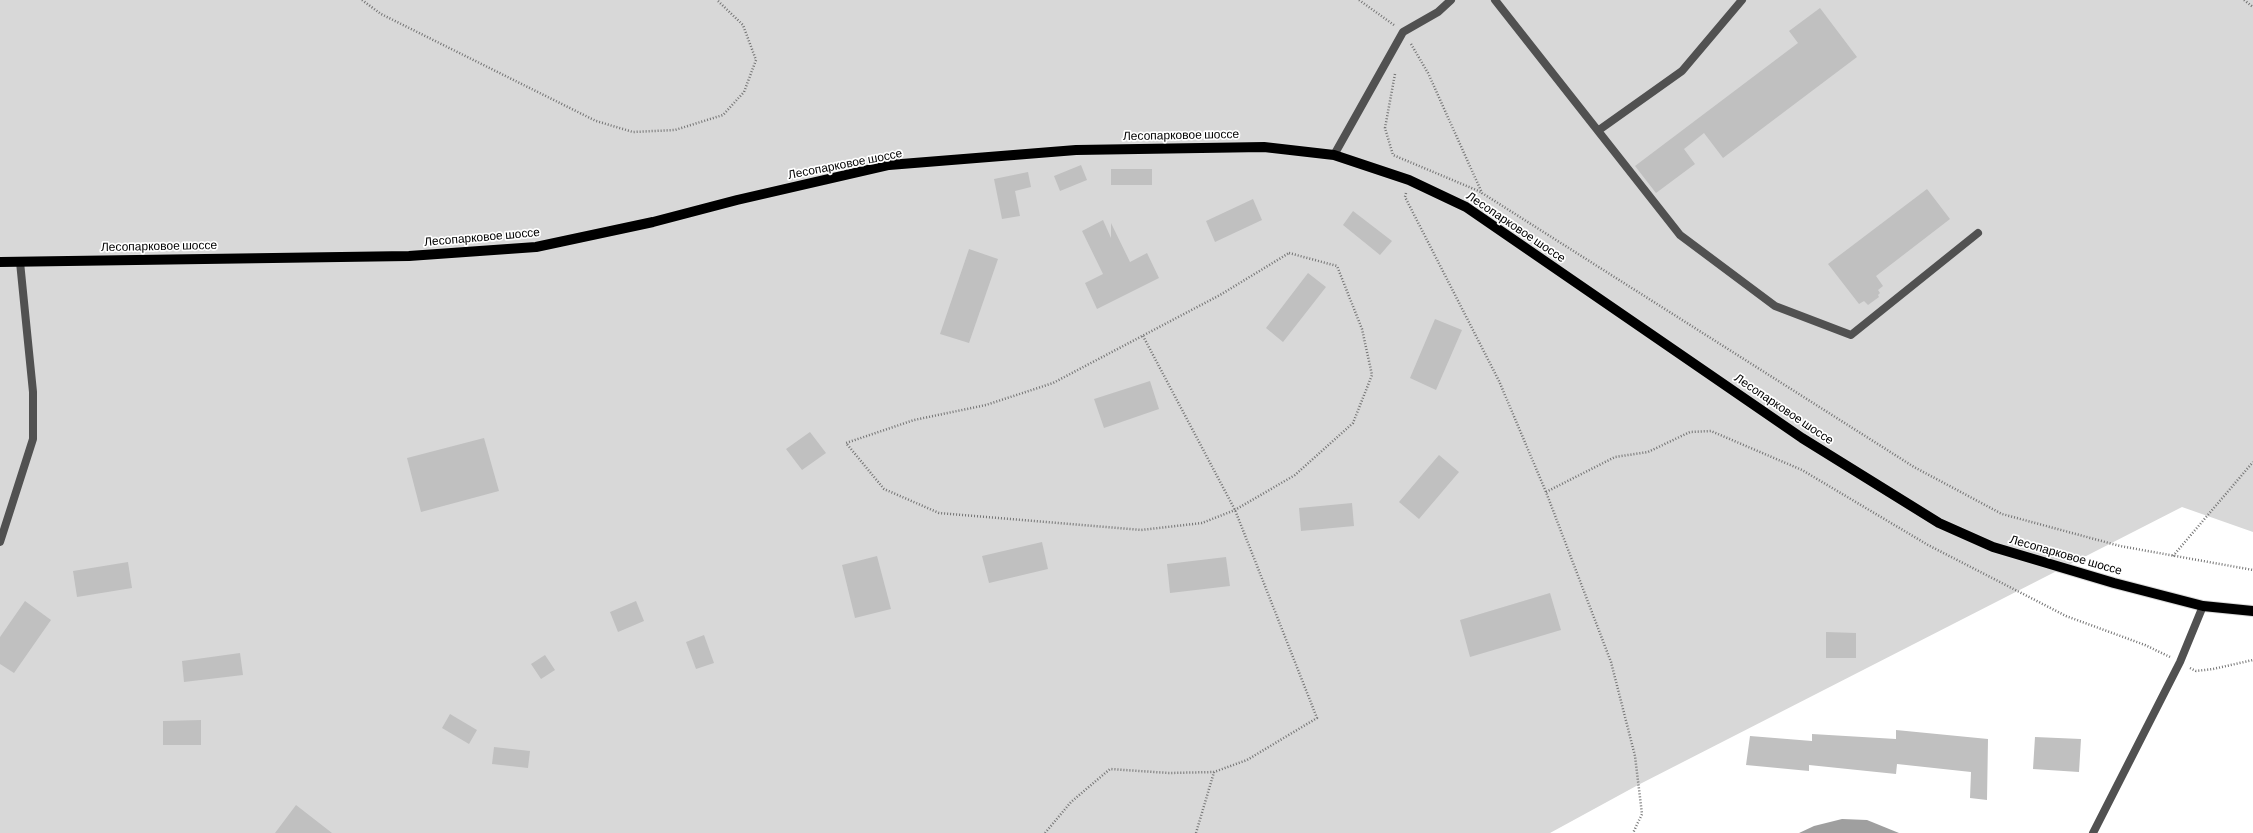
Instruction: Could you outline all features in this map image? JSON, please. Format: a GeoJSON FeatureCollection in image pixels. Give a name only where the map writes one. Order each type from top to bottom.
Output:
{"type":"FeatureCollection","features":[{"type":"Feature","properties":{"kind":"main road","name":"Лесопарковое шоссе"},"geometry":{"type":"LineString","coordinates":[[0,262],[409,256],[536,247],[653,222],[737,200],[889,165],[1076,150],[1264,147],[1334,155],[1409,180],[1466,207],[1802,438],[1939,523],[1993,548],[2114,583],[2203,606],[2253,611]]}},
{"type":"Feature","properties":{"kind":"street"},"geometry":{"type":"LineString","coordinates":[[1334,155],[1404,32],[1438,12],[1451,0]]}},
{"type":"Feature","properties":{"kind":"street"},"geometry":{"type":"LineString","coordinates":[[1495,0],[1599,130],[1680,235],[1775,306],[1851,335],[1978,233]]}},
{"type":"Feature","properties":{"kind":"street"},"geometry":{"type":"LineString","coordinates":[[1599,130],[1682,70],[1742,0]]}},
{"type":"Feature","properties":{"kind":"street"},"geometry":{"type":"LineString","coordinates":[[0,542],[34,439],[33,392],[20,262]]}},
{"type":"Feature","properties":{"kind":"street"},"geometry":{"type":"LineString","coordinates":[[2094,833],[2180,662],[2203,606]]}},
{"type":"Feature","properties":{"kind":"path"},"geometry":{"type":"LineString","coordinates":[[362,0],[381,14],[596,121],[633,132],[675,130],[723,115],[744,92],[756,60],[743,25],[717,0]]}},
{"type":"Feature","properties":{"kind":"path"},"geometry":{"type":"LineString","coordinates":[[1359,0],[1404,32],[1428,73],[1482,193]]}},
{"type":"Feature","properties":{"kind":"path"},"geometry":{"type":"LineString","coordinates":[[2244,0],[2253,7]]}},
{"type":"Feature","properties":{"kind":"path"},"geometry":{"type":"LineString","coordinates":[[1396,66],[1386,128],[1393,155],[1482,193],[1914,467],[2002,514],[2120,546],[2253,570]]}},
{"type":"Feature","properties":{"kind":"path"},"geometry":{"type":"LineString","coordinates":[[1415,164],[1405,197],[1499,381],[1546,492],[1611,662],[1635,756],[1638,778],[1642,814],[1633,833]]}},
{"type":"Feature","properties":{"kind":"path"},"geometry":{"type":"LineString","coordinates":[[1289,253],[1337,266],[1362,329],[1372,375],[1353,423],[1295,475],[1234,510],[1202,523],[1141,530],[939,513],[884,489],[846,443],[914,420],[986,405],[1053,382],[1143,336],[1220,295],[1289,253]]}},
{"type":"Feature","properties":{"kind":"path"},"geometry":{"type":"LineString","coordinates":[[1045,833],[1071,802],[1110,769],[1169,773],[1214,772],[1247,760],[1317,718],[1234,510],[1143,336]]}},
{"type":"Feature","properties":{"kind":"path"},"geometry":{"type":"LineString","coordinates":[[1546,492],[1615,457],[1648,452],[1690,432],[1711,431],[1802,470],[1928,545],[2066,616],[2145,645],[2196,671],[2227,667],[2253,660]]}},
{"type":"Feature","properties":{"kind":"path"},"geometry":{"type":"LineString","coordinates":[[2173,556],[2253,462]]}},
{"type":"Feature","properties":{"kind":"path"},"geometry":{"type":"LineString","coordinates":[[1196,833],[1214,772]]}},
{"type":"Feature","properties":{"kind":"shaded area"},"geometry":{"type":"Polygon","coordinates":[[[0,0],[2253,0],[2253,532],[2182,507],[1638,785],[1550,833],[0,833],[0,0]]]}},
{"type":"Feature","properties":{"kind":"shaded area"},"geometry":{"type":"Polygon","coordinates":[[[1842,819],[1867,820],[1899,833],[1799,833],[1814,826],[1842,819]]]}},
{"type":"Feature","properties":{"kind":"building"},"geometry":{"type":"Polygon","coordinates":[[[1820,8],[1857,57],[1723,158],[1704,133],[1684,149],[1695,164],[1656,193],[1635,166],[1798,43],[1789,31],[1820,8]]]}},
{"type":"Feature","properties":{"kind":"building"},"geometry":{"type":"Polygon","coordinates":[[[1081,165],[1087,180],[1060,191],[1054,176],[1081,165]]]}},
{"type":"Feature","properties":{"kind":"building"},"geometry":{"type":"Polygon","coordinates":[[[1111,169],[1152,169],[1152,185],[1111,185],[1111,169]]]}},
{"type":"Feature","properties":{"kind":"building"},"geometry":{"type":"Polygon","coordinates":[[[1028,172],[1031,187],[1015,191],[1020,216],[1002,219],[994,179],[1028,172]]]}},
{"type":"Feature","properties":{"kind":"building"},"geometry":{"type":"Polygon","coordinates":[[[1927,189],[1950,219],[1876,276],[1883,286],[1878,290],[1880,293],[1878,295],[1879,297],[1868,305],[1864,301],[1859,304],[1828,264],[1927,189]]]}},
{"type":"Feature","properties":{"kind":"building"},"geometry":{"type":"Polygon","coordinates":[[[1253,199],[1262,220],[1215,242],[1206,221],[1253,199]]]}},
{"type":"Feature","properties":{"kind":"building"},"geometry":{"type":"Polygon","coordinates":[[[1353,211],[1392,241],[1380,255],[1343,225],[1353,211]]]}},
{"type":"Feature","properties":{"kind":"building"},"geometry":{"type":"Polygon","coordinates":[[[1103,220],[1111,238],[1111,223],[1130,262],[1147,253],[1159,278],[1097,309],[1085,283],[1103,274],[1082,231],[1103,220]]]}},
{"type":"Feature","properties":{"kind":"building"},"geometry":{"type":"Polygon","coordinates":[[[969,249],[998,259],[969,343],[940,334],[969,249]]]}},
{"type":"Feature","properties":{"kind":"building"},"geometry":{"type":"Polygon","coordinates":[[[1308,273],[1326,287],[1283,342],[1266,328],[1308,273]]]}},
{"type":"Feature","properties":{"kind":"building"},"geometry":{"type":"Polygon","coordinates":[[[1435,319],[1462,330],[1436,390],[1410,378],[1435,319]]]}},
{"type":"Feature","properties":{"kind":"building"},"geometry":{"type":"Polygon","coordinates":[[[1150,381],[1159,409],[1104,428],[1094,399],[1150,381]]]}},
{"type":"Feature","properties":{"kind":"building"},"geometry":{"type":"Polygon","coordinates":[[[810,432],[826,453],[802,470],[786,449],[810,432]]]}},
{"type":"Feature","properties":{"kind":"building"},"geometry":{"type":"Polygon","coordinates":[[[484,438],[499,491],[421,512],[407,458],[484,438]]]}},
{"type":"Feature","properties":{"kind":"building"},"geometry":{"type":"Polygon","coordinates":[[[1439,455],[1459,472],[1419,519],[1399,502],[1439,455]]]}},
{"type":"Feature","properties":{"kind":"building"},"geometry":{"type":"Polygon","coordinates":[[[1352,503],[1354,526],[1301,531],[1299,508],[1352,503]]]}},
{"type":"Feature","properties":{"kind":"building"},"geometry":{"type":"Polygon","coordinates":[[[1042,542],[1048,569],[989,583],[982,556],[1042,542]]]}},
{"type":"Feature","properties":{"kind":"building"},"geometry":{"type":"Polygon","coordinates":[[[877,556],[891,609],[855,618],[842,565],[877,556]]]}},
{"type":"Feature","properties":{"kind":"building"},"geometry":{"type":"Polygon","coordinates":[[[1226,557],[1230,586],[1170,593],[1167,564],[1226,557]]]}},
{"type":"Feature","properties":{"kind":"building"},"geometry":{"type":"Polygon","coordinates":[[[128,562],[132,588],[77,597],[73,571],[128,562]]]}},
{"type":"Feature","properties":{"kind":"building"},"geometry":{"type":"Polygon","coordinates":[[[1550,593],[1561,630],[1470,657],[1460,620],[1550,593]]]}},
{"type":"Feature","properties":{"kind":"building"},"geometry":{"type":"Polygon","coordinates":[[[25,601],[51,620],[14,673],[0,664],[0,637],[25,601]]]}},
{"type":"Feature","properties":{"kind":"building"},"geometry":{"type":"Polygon","coordinates":[[[636,601],[644,621],[618,632],[610,612],[636,601]]]}},
{"type":"Feature","properties":{"kind":"building"},"geometry":{"type":"Polygon","coordinates":[[[1826,632],[1856,633],[1856,658],[1826,658],[1826,632]]]}},
{"type":"Feature","properties":{"kind":"building"},"geometry":{"type":"Polygon","coordinates":[[[704,635],[714,663],[696,669],[686,642],[704,635]]]}},
{"type":"Feature","properties":{"kind":"building"},"geometry":{"type":"Polygon","coordinates":[[[240,653],[243,675],[184,682],[182,661],[240,653]]]}},
{"type":"Feature","properties":{"kind":"building"},"geometry":{"type":"Polygon","coordinates":[[[545,655],[555,670],[541,679],[531,664],[545,655]]]}},
{"type":"Feature","properties":{"kind":"building"},"geometry":{"type":"Polygon","coordinates":[[[450,714],[477,730],[469,744],[442,728],[450,714]]]}},
{"type":"Feature","properties":{"kind":"building"},"geometry":{"type":"Polygon","coordinates":[[[201,720],[201,745],[163,745],[163,721],[201,720]]]}},
{"type":"Feature","properties":{"kind":"building"},"geometry":{"type":"Polygon","coordinates":[[[1896,730],[1988,739],[1987,800],[1970,798],[1971,772],[1897,764],[1896,774],[1809,765],[1809,771],[1746,765],[1750,736],[1812,741],[1812,734],[1896,739],[1896,730]]]}},
{"type":"Feature","properties":{"kind":"building"},"geometry":{"type":"Polygon","coordinates":[[[2035,737],[2081,739],[2079,772],[2033,769],[2035,737]]]}},
{"type":"Feature","properties":{"kind":"building"},"geometry":{"type":"Polygon","coordinates":[[[494,747],[530,751],[528,768],[492,764],[494,747]]]}},
{"type":"Feature","properties":{"kind":"building"},"geometry":{"type":"Polygon","coordinates":[[[296,805],[332,833],[275,833],[296,805]]]}}]}
